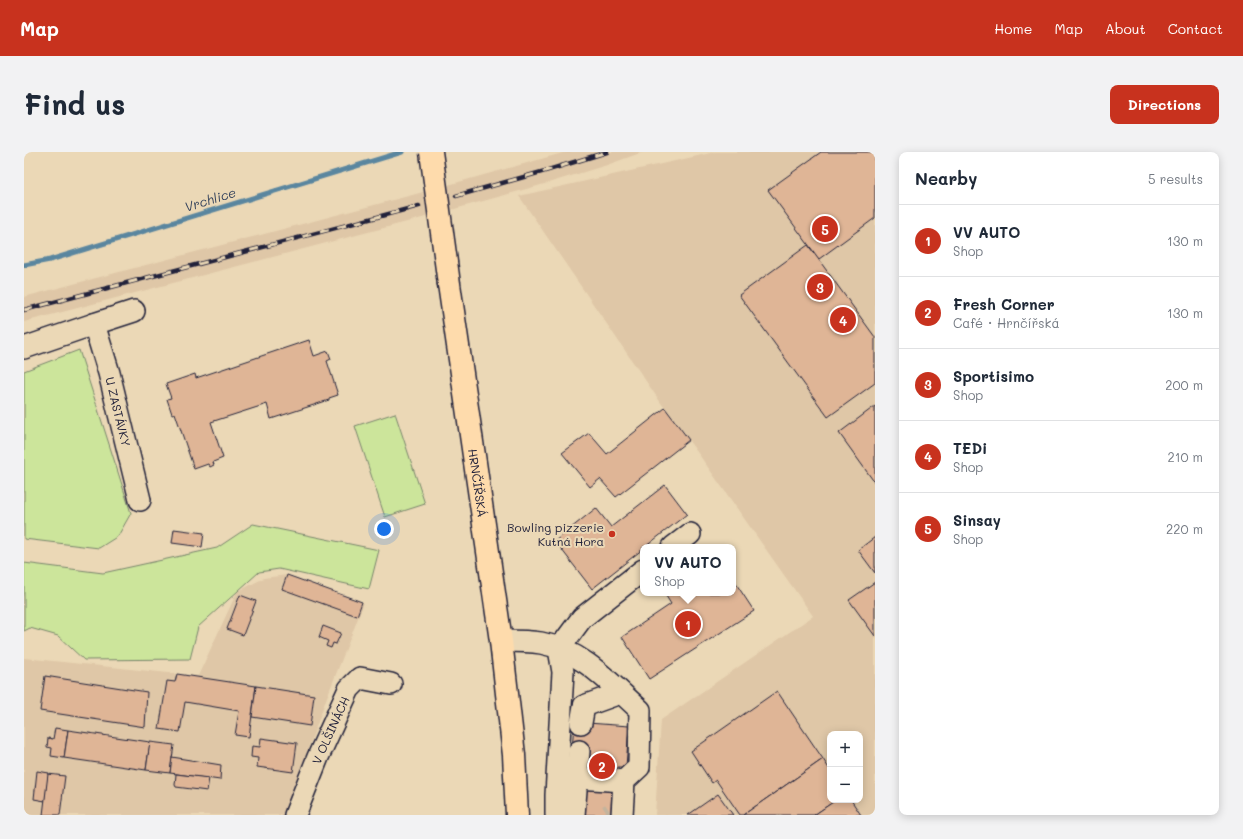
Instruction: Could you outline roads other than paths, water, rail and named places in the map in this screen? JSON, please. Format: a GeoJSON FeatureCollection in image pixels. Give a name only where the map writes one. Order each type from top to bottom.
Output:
{"type":"FeatureCollection","features":[{"type":"Feature","properties":{"kind":"main road","name":"HRNČÍŘSKÁ"},"geometry":{"type":"LineString","coordinates":[[431,152],[501,641],[514,755],[517,815]]}},
{"type":"Feature","properties":{"kind":"street"},"geometry":{"type":"LineString","coordinates":[[24,348],[134,310]]}},
{"type":"Feature","properties":{"kind":"street","name":"U ZASTÁVKY"},"geometry":{"type":"LineString","coordinates":[[94,324],[109,373],[140,500]]}},
{"type":"Feature","properties":{"kind":"street"},"geometry":{"type":"LineString","coordinates":[[677,544],[690,534]]}},
{"type":"Feature","properties":{"kind":"street"},"geometry":{"type":"LineString","coordinates":[[556,815],[563,672],[559,649],[582,618],[640,572]]}},
{"type":"Feature","properties":{"kind":"street"},"geometry":{"type":"LineString","coordinates":[[501,641],[542,644],[559,649],[576,657],[593,668],[640,710],[639,767],[624,781],[618,810]]}},
{"type":"Feature","properties":{"kind":"street","name":"V OLŠINÁCH"},"geometry":{"type":"LineString","coordinates":[[295,815],[318,757],[349,689],[360,678],[390,684]]}},
{"type":"Feature","properties":{"kind":"street"},"geometry":{"type":"LineString","coordinates":[[581,722],[584,706],[620,693]]}},
{"type":"Feature","properties":{"kind":"street"},"geometry":{"type":"LineString","coordinates":[[574,815],[579,752]]}},
{"type":"Feature","properties":{"kind":"street"},"geometry":{"type":"LineString","coordinates":[[577,778],[624,781]]}},
{"type":"Feature","properties":{"kind":"waterway","name":"Vrchlice"},"geometry":{"type":"LineString","coordinates":[[24,265],[50,260],[402,152]]}},
{"type":"Feature","properties":{"kind":"railway"},"geometry":{"type":"LineString","coordinates":[[456,196],[607,152]]}},
{"type":"Feature","properties":{"kind":"railway"},"geometry":{"type":"LineString","coordinates":[[24,310],[419,206]]}},
{"type":"Feature","properties":{"kind":"place","name":"Sinsay"},"geometry":{"type":"Point","coordinates":[825,229]}},
{"type":"Feature","properties":{"kind":"place","name":"Sportisimo"},"geometry":{"type":"Point","coordinates":[820,287]}},
{"type":"Feature","properties":{"kind":"place","name":"TEDi"},"geometry":{"type":"Point","coordinates":[843,320]}},
{"type":"Feature","properties":{"kind":"place","name":"Bowling pizzerie Kutná Hora"},"geometry":{"type":"Point","coordinates":[612,534]}},
{"type":"Feature","properties":{"kind":"place","name":"VV AUTO"},"geometry":{"type":"Point","coordinates":[688,624]}},
{"type":"Feature","properties":{"kind":"place","name":"Fresh Corner"},"geometry":{"type":"Point","coordinates":[602,766]}}]}
